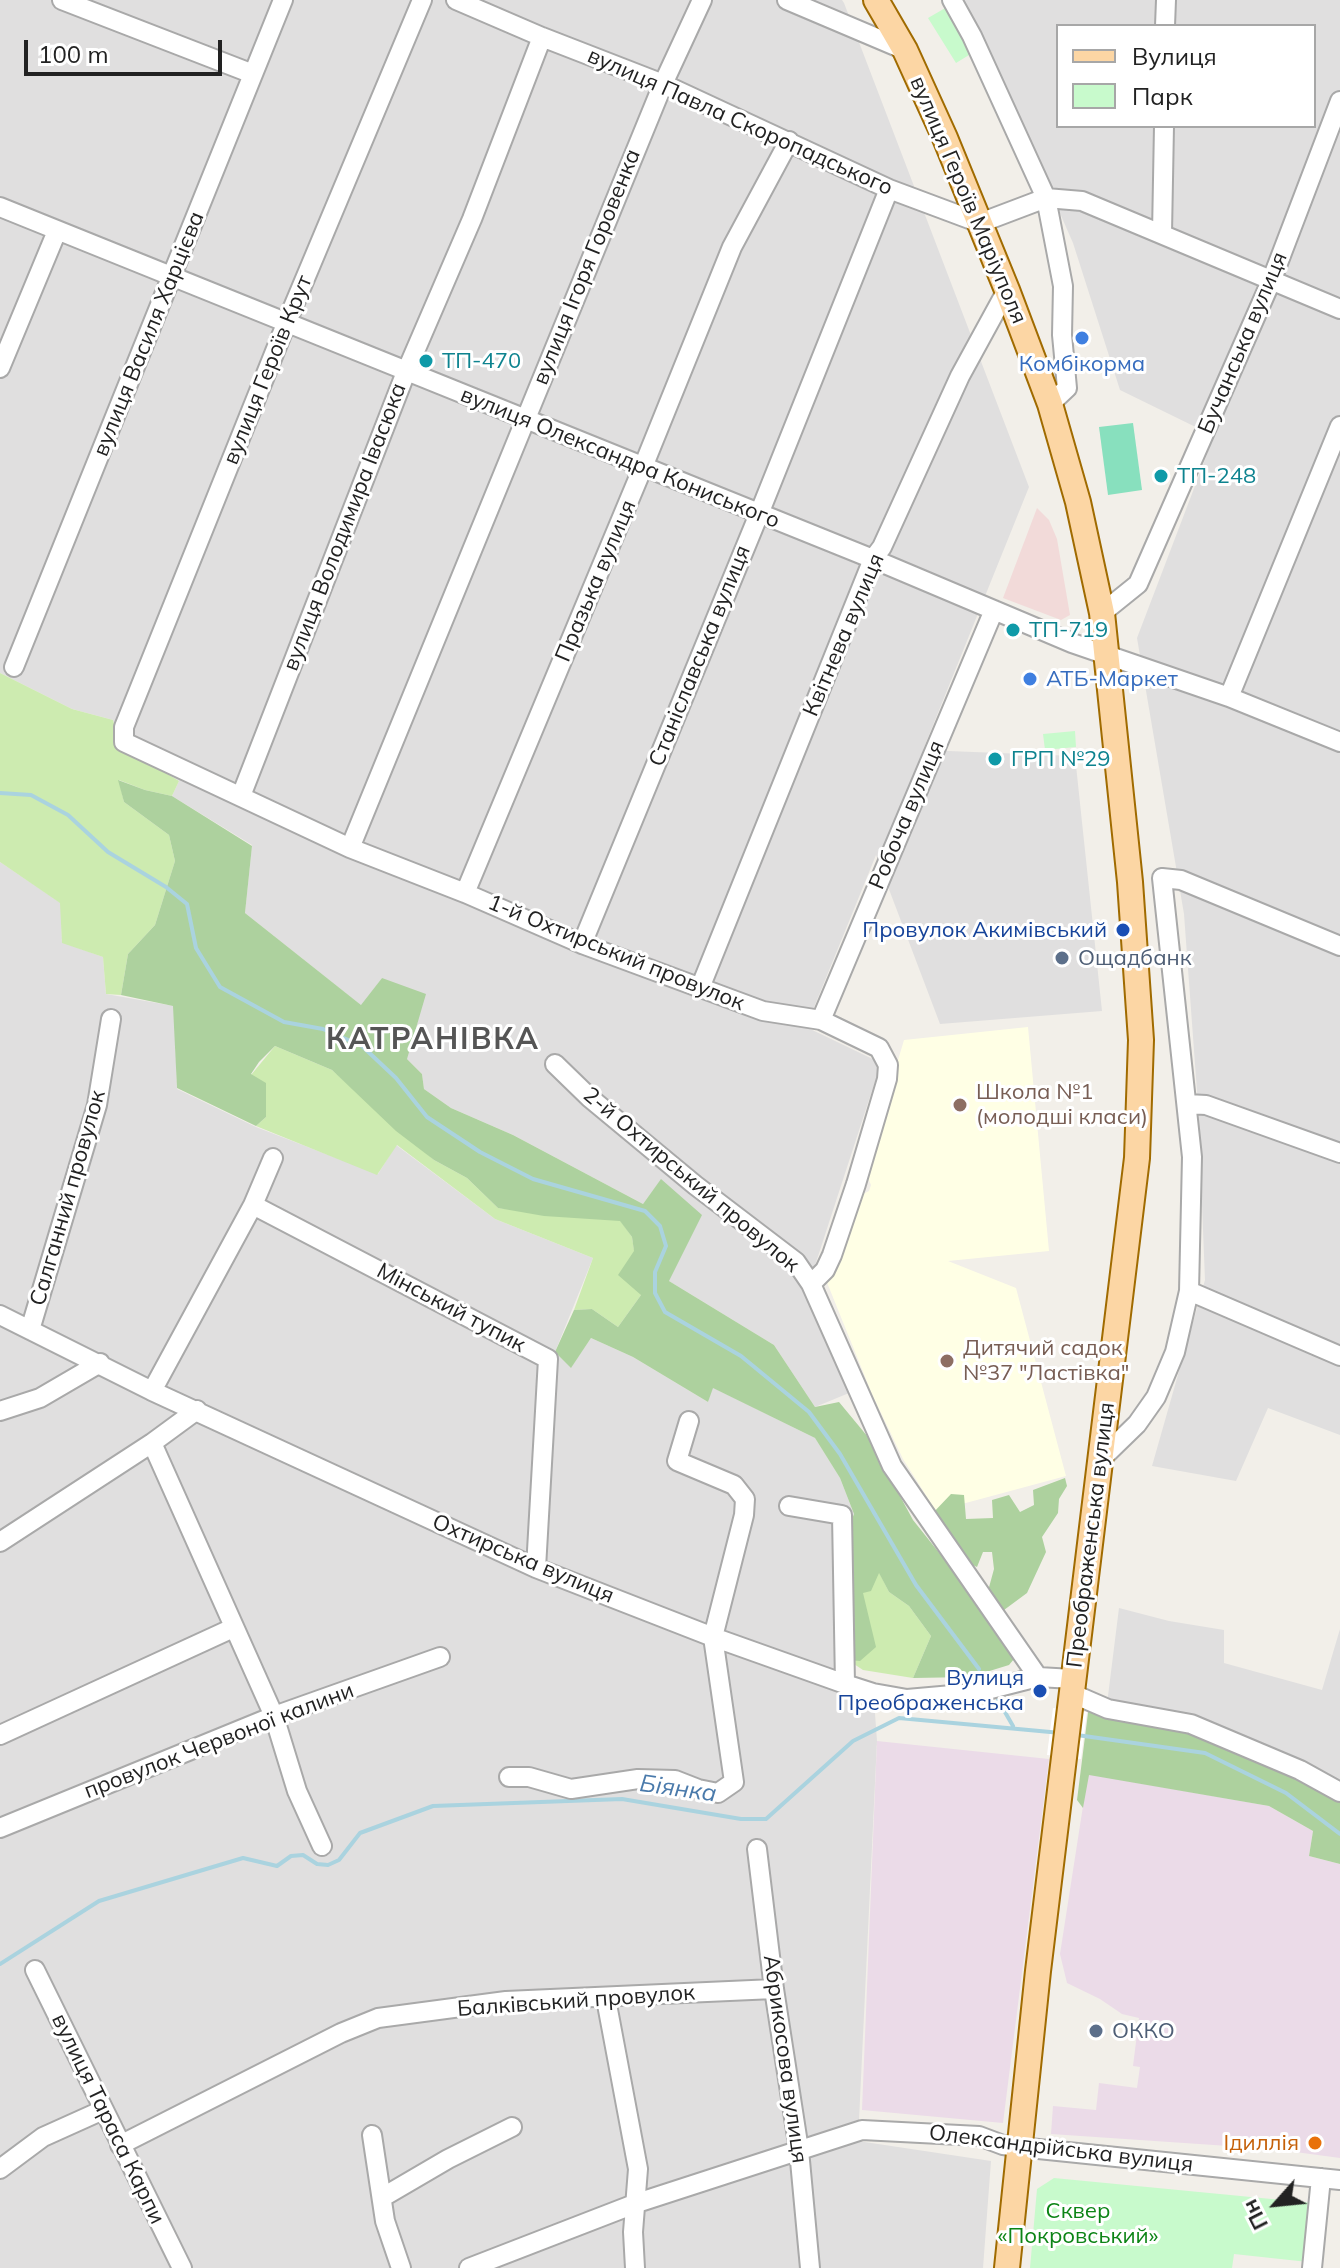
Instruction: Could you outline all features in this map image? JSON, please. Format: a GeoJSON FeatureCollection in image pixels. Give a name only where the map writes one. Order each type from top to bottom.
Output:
{"type":"FeatureCollection","features":[{"type":"Feature","properties":{"kind":"main road","name":"вулиця Героїв Маріуполя"},"geometry":{"type":"LineString","coordinates":[[876,0],[905,50],[980,223],[1050,404],[1078,502],[1102,613],[1107,657]]}},
{"type":"Feature","properties":{"kind":"main road","name":"Преображенська вулиця"},"geometry":{"type":"LineString","coordinates":[[1007,2268],[1071,1694],[1137,1158],[1141,1040],[1130,882],[1107,657]]}},
{"type":"Feature","properties":{"kind":"street"},"geometry":{"type":"LineString","coordinates":[[62,0],[253,74]]}},
{"type":"Feature","properties":{"kind":"street","name":"вулиця Василя Харцієва"},"geometry":{"type":"LineString","coordinates":[[14,667],[283,0]]}},
{"type":"Feature","properties":{"kind":"street","name":"вулиця Героїв Крут"},"geometry":{"type":"LineString","coordinates":[[124,742],[124,727],[286,324],[422,0]]}},
{"type":"Feature","properties":{"kind":"street","name":"вулиця Павла Скоропадського"},"geometry":{"type":"LineString","coordinates":[[456,0],[663,84],[889,189],[980,223]]}},
{"type":"Feature","properties":{"kind":"street","name":"вулиця Ігоря Горовенка"},"geometry":{"type":"LineString","coordinates":[[350,848],[663,84],[702,0]]}},
{"type":"Feature","properties":{"kind":"street"},"geometry":{"type":"LineString","coordinates":[[787,0],[905,50]]}},
{"type":"Feature","properties":{"kind":"street","name":"вулиця Героїв Маріуполя"},"geometry":{"type":"LineString","coordinates":[[952,0],[972,36],[1046,198],[1063,286],[1062,335],[1067,388],[1050,404]]}},
{"type":"Feature","properties":{"kind":"street"},"geometry":{"type":"LineString","coordinates":[[1165,24],[1166,0]]}},
{"type":"Feature","properties":{"kind":"street","name":"вулиця Володимира Івасюка"},"geometry":{"type":"LineString","coordinates":[[241,796],[406,372],[472,219],[542,37]]}},
{"type":"Feature","properties":{"kind":"street","name":"Бучанська вулиця"},"geometry":{"type":"LineString","coordinates":[[1102,613],[1138,584],[1272,279],[1340,101]]}},
{"type":"Feature","properties":{"kind":"street"},"geometry":{"type":"LineString","coordinates":[[1162,233],[1164,128]]}},
{"type":"Feature","properties":{"kind":"street","name":"Празька вулиця"},"geometry":{"type":"LineString","coordinates":[[465,893],[732,247],[789,141]]}},
{"type":"Feature","properties":{"kind":"street","name":"Станіславська вулиця"},"geometry":{"type":"LineString","coordinates":[[582,944],[889,189]]}},
{"type":"Feature","properties":{"kind":"street"},"geometry":{"type":"LineString","coordinates":[[980,223],[1046,198],[1082,201],[1340,309]]}},
{"type":"Feature","properties":{"kind":"street","name":"вулиця Олександра Кониського"},"geometry":{"type":"LineString","coordinates":[[0,207],[873,559],[1107,657],[1229,697],[1339,740]]}},
{"type":"Feature","properties":{"kind":"street"},"geometry":{"type":"LineString","coordinates":[[0,368],[57,231]]}},
{"type":"Feature","properties":{"kind":"street","name":"Квітнева вулиця"},"geometry":{"type":"LineString","coordinates":[[700,988],[873,559],[882,547],[960,376],[1007,290]]}},
{"type":"Feature","properties":{"kind":"street"},"geometry":{"type":"LineString","coordinates":[[1229,697],[1340,426]]}},
{"type":"Feature","properties":{"kind":"street","name":"Робоча вулиця"},"geometry":{"type":"LineString","coordinates":[[821,1020],[994,610]]}},
{"type":"Feature","properties":{"kind":"street","name":"1-й Охтирський провулок"},"geometry":{"type":"LineString","coordinates":[[124,742],[350,848],[582,944],[763,1011],[821,1020],[879,1048],[888,1065],[887,1079],[832,1255],[825,1270],[811,1284]]}},
{"type":"Feature","properties":{"kind":"street"},"geometry":{"type":"LineString","coordinates":[[1101,1459],[1137,1424],[1156,1397],[1175,1352],[1189,1291],[1192,1157],[1162,878],[1181,880],[1340,946]]}},
{"type":"Feature","properties":{"kind":"street","name":"Салганний провулок"},"geometry":{"type":"LineString","coordinates":[[30,1330],[97,1105],[111,1019]]}},
{"type":"Feature","properties":{"kind":"street","name":"2-й Охтирський провулок"},"geometry":{"type":"LineString","coordinates":[[555,1064],[590,1098],[695,1185],[796,1262],[811,1284],[892,1466],[1038,1677]]}},
{"type":"Feature","properties":{"kind":"street"},"geometry":{"type":"LineString","coordinates":[[1187,1104],[1206,1105],[1340,1153]]}},
{"type":"Feature","properties":{"kind":"street"},"geometry":{"type":"LineString","coordinates":[[152,1391],[253,1205],[273,1158]]}},
{"type":"Feature","properties":{"kind":"street","name":"Мінський тупик"},"geometry":{"type":"LineString","coordinates":[[253,1205],[548,1359],[536,1568]]}},
{"type":"Feature","properties":{"kind":"street"},"geometry":{"type":"LineString","coordinates":[[1189,1291],[1340,1356]]}},
{"type":"Feature","properties":{"kind":"street","name":"Охтирська вулиця"},"geometry":{"type":"LineString","coordinates":[[0,1315],[152,1391],[536,1568],[845,1684],[907,1699],[975,1693],[1038,1677],[1071,1694]]}},
{"type":"Feature","properties":{"kind":"street"},"geometry":{"type":"LineString","coordinates":[[0,1411],[40,1398],[100,1363]]}},
{"type":"Feature","properties":{"kind":"street"},"geometry":{"type":"LineString","coordinates":[[0,1542],[197,1410]]}},
{"type":"Feature","properties":{"kind":"street"},"geometry":{"type":"LineString","coordinates":[[509,1777],[529,1777],[571,1789],[638,1779],[675,1780],[718,1793],[734,1782],[713,1637],[744,1515],[745,1499],[734,1485],[677,1461],[689,1421]]}},
{"type":"Feature","properties":{"kind":"street"},"geometry":{"type":"LineString","coordinates":[[152,1443],[274,1716],[297,1791],[322,1846]]}},
{"type":"Feature","properties":{"kind":"street"},"geometry":{"type":"LineString","coordinates":[[789,1506],[842,1515],[845,1684]]}},
{"type":"Feature","properties":{"kind":"street"},"geometry":{"type":"LineString","coordinates":[[0,1735],[233,1628]]}},
{"type":"Feature","properties":{"kind":"street","name":"провулок Червоної калини"},"geometry":{"type":"LineString","coordinates":[[0,1828],[274,1716],[440,1657]]}},
{"type":"Feature","properties":{"kind":"street"},"geometry":{"type":"LineString","coordinates":[[1071,1694],[1108,1709],[1191,1724],[1300,1770],[1340,1792]]}},
{"type":"Feature","properties":{"kind":"street","name":"Абрикосова вулиця"},"geometry":{"type":"LineString","coordinates":[[757,1849],[774,1989],[799,2150],[810,2268]]}},
{"type":"Feature","properties":{"kind":"street","name":"вулиця Тараса Карпи"},"geometry":{"type":"LineString","coordinates":[[35,1970],[182,2268]]}},
{"type":"Feature","properties":{"kind":"street","name":"Балківський провулок"},"geometry":{"type":"LineString","coordinates":[[120,2145],[341,2033],[378,2018],[506,2001],[606,1999],[774,1989]]}},
{"type":"Feature","properties":{"kind":"street"},"geometry":{"type":"LineString","coordinates":[[606,1999],[638,2169],[633,2232],[635,2268]]}},
{"type":"Feature","properties":{"kind":"street"},"geometry":{"type":"LineString","coordinates":[[0,2169],[43,2137],[103,2110]]}},
{"type":"Feature","properties":{"kind":"street"},"geometry":{"type":"LineString","coordinates":[[383,2197],[512,2127]]}},
{"type":"Feature","properties":{"kind":"street","name":"Олександрійська вулиця"},"geometry":{"type":"LineString","coordinates":[[469,2268],[637,2203],[862,2130],[979,2136],[1019,2147],[1331,2179]]}},
{"type":"Feature","properties":{"kind":"street"},"geometry":{"type":"LineString","coordinates":[[372,2135],[385,2221],[401,2268]]}},
{"type":"Feature","properties":{"kind":"street"},"geometry":{"type":"LineString","coordinates":[[1312,2268],[1331,2179]]}},
{"type":"Feature","properties":{"kind":"shaded area"},"geometry":{"type":"Polygon","coordinates":[[[0,0],[842,0],[844,3],[1029,487],[923,750],[1075,756],[1102,1011],[940,1024],[876,855],[806,1027],[881,1063],[807,1290],[854,1391],[815,1407],[774,1345],[669,1281],[661,1180],[643,1204],[513,1135],[451,1108],[424,1089],[422,1074],[407,1059],[382,978],[362,1006],[245,913],[252,845],[172,796],[179,781],[120,745],[113,720],[72,709],[0,673],[0,0]]]}},
{"type":"Feature","properties":{"kind":"shaded area"},"geometry":{"type":"Polygon","coordinates":[[[960,0],[1340,0],[1340,1435],[1268,1408],[1236,1481],[1152,1466],[1205,1280],[1198,1105],[1184,914],[1137,638],[1214,436],[1120,390],[1073,243],[1010,99],[960,0]]]}},
{"type":"Feature","properties":{"kind":"shaded area"},"geometry":{"type":"Polygon","coordinates":[[[1037,508],[1049,520],[1057,539],[1070,615],[1061,620],[1003,598],[1037,508]]]}},
{"type":"Feature","properties":{"kind":"shaded area"},"geometry":{"type":"Polygon","coordinates":[[[0,862],[61,903],[62,942],[103,957],[106,994],[174,1006],[177,1089],[256,1127],[378,1174],[396,1145],[495,1219],[593,1258],[555,1352],[571,1367],[591,1338],[633,1357],[708,1402],[712,1387],[815,1438],[840,1478],[854,1514],[847,1531],[849,1691],[874,1700],[877,1741],[858,2141],[991,2161],[983,2268],[0,2268],[0,862]]]}},
{"type":"Feature","properties":{"kind":"shaded area"},"geometry":{"type":"Polygon","coordinates":[[[1028,1027],[1049,1251],[948,1261],[1016,1288],[1066,1476],[936,1511],[903,1459],[872,1394],[826,1280],[857,1197],[869,1191],[871,1185],[865,1171],[904,1040],[1028,1027]]]}},
{"type":"Feature","properties":{"kind":"shaded area"},"geometry":{"type":"Polygon","coordinates":[[[1119,1608],[1169,1621],[1224,1630],[1224,1663],[1322,1690],[1340,1629],[1340,1802],[1293,1771],[1106,1712],[1119,1608]]]}},
{"type":"Feature","properties":{"kind":"shaded area"},"geometry":{"type":"Polygon","coordinates":[[[877,1741],[1049,1759],[1003,2123],[862,2110],[877,1741]]]}},
{"type":"Feature","properties":{"kind":"shaded area"},"geometry":{"type":"Polygon","coordinates":[[[1088,1774],[1269,1806],[1313,1831],[1309,1856],[1340,1864],[1340,2158],[1273,2149],[1051,2134],[1053,2106],[1096,2110],[1099,2083],[1137,2088],[1140,2067],[1133,2066],[1139,2018],[1122,2014],[1067,1983],[1060,1954],[1088,1774]]]}},
{"type":"Feature","properties":{"kind":"green space"},"geometry":{"type":"Polygon","coordinates":[[[947,7],[974,52],[956,63],[928,18],[947,7]]]}},
{"type":"Feature","properties":{"kind":"green space"},"geometry":{"type":"Polygon","coordinates":[[[1133,423],[1142,490],[1108,495],[1099,427],[1133,423]]]}},
{"type":"Feature","properties":{"kind":"green space"},"geometry":{"type":"Polygon","coordinates":[[[0,673],[72,709],[113,720],[120,745],[179,781],[172,796],[119,780],[124,802],[169,835],[175,861],[155,925],[128,954],[121,995],[106,994],[103,957],[62,943],[60,903],[0,862],[0,673]]]}},
{"type":"Feature","properties":{"kind":"green space"},"geometry":{"type":"Polygon","coordinates":[[[1075,731],[1076,747],[1045,750],[1043,734],[1075,731]]]}},
{"type":"Feature","properties":{"kind":"green space"},"geometry":{"type":"Polygon","coordinates":[[[118,780],[172,796],[252,846],[245,913],[361,1005],[382,978],[426,994],[407,1059],[422,1074],[424,1089],[451,1108],[513,1135],[643,1204],[661,1179],[702,1215],[669,1281],[774,1345],[815,1407],[839,1402],[868,1437],[913,1520],[1019,1653],[1009,1665],[970,1677],[913,1678],[931,1636],[909,1606],[889,1592],[879,1573],[871,1591],[863,1593],[876,1647],[860,1661],[848,1660],[847,1531],[854,1514],[840,1478],[815,1438],[713,1388],[708,1402],[633,1357],[591,1338],[571,1368],[555,1352],[574,1310],[592,1309],[618,1327],[641,1295],[618,1275],[634,1251],[632,1237],[620,1221],[544,1216],[498,1208],[467,1178],[434,1160],[396,1131],[332,1070],[275,1046],[251,1074],[266,1083],[266,1117],[256,1126],[177,1088],[173,1006],[121,995],[128,954],[155,925],[175,861],[169,835],[124,802],[118,780]]]}},
{"type":"Feature","properties":{"kind":"green space"},"geometry":{"type":"Polygon","coordinates":[[[275,1046],[332,1070],[434,1160],[467,1178],[498,1208],[620,1220],[632,1237],[641,1295],[618,1327],[592,1309],[574,1310],[593,1258],[495,1219],[397,1145],[377,1175],[256,1126],[266,1117],[251,1075],[275,1046]]]}},
{"type":"Feature","properties":{"kind":"green space"},"geometry":{"type":"Polygon","coordinates":[[[1065,1478],[1067,1486],[1059,1499],[1058,1513],[1042,1537],[1046,1552],[1027,1593],[1004,1610],[988,1591],[994,1569],[992,1552],[983,1552],[977,1567],[964,1561],[932,1514],[951,1494],[964,1495],[966,1519],[993,1518],[992,1500],[1009,1495],[1020,1512],[1034,1505],[1033,1490],[1065,1478]]]}},
{"type":"Feature","properties":{"kind":"green space"},"geometry":{"type":"Polygon","coordinates":[[[879,1572],[889,1592],[909,1606],[931,1636],[913,1678],[863,1670],[848,1660],[862,1592],[879,1572]]]}},
{"type":"Feature","properties":{"kind":"green space"},"geometry":{"type":"Polygon","coordinates":[[[1089,1705],[1189,1729],[1293,1771],[1340,1802],[1340,1864],[1309,1856],[1313,1831],[1269,1806],[1089,1775],[1083,1808],[1077,1800],[1089,1705]]]}},
{"type":"Feature","properties":{"kind":"green space","name":"Сквер «Покровський»"},"geometry":{"type":"Polygon","coordinates":[[[1054,2178],[1313,2203],[1308,2262],[1234,2254],[1232,2268],[1030,2268],[1037,2189],[1054,2178]]]}},
{"type":"Feature","properties":{"kind":"pier"},"geometry":{"type":"Polygon","coordinates":[[[1053,1708],[1087,1712],[1081,1759],[1047,1755],[1053,1708]]]}},
{"type":"Feature","properties":{"kind":"waterway"},"geometry":{"type":"LineString","coordinates":[[0,793],[31,795],[68,815],[108,852],[166,887],[187,904],[196,948],[220,987],[284,1022],[323,1029],[362,1046],[396,1078],[427,1117],[480,1152],[533,1179],[645,1211],[660,1226],[666,1246],[655,1272],[655,1293],[665,1312],[741,1356],[809,1412],[840,1454],[916,1585],[979,1669]]}},
{"type":"Feature","properties":{"kind":"waterway"},"geometry":{"type":"LineString","coordinates":[[998,1700],[1013,1726]]}},
{"type":"Feature","properties":{"kind":"waterway","name":"Біянка"},"geometry":{"type":"LineString","coordinates":[[0,1964],[99,1901],[243,1858],[277,1866],[291,1856],[303,1855],[317,1864],[328,1865],[339,1860],[360,1833],[433,1806],[622,1799],[741,1819],[766,1819],[853,1741],[899,1718],[1061,1733]]}},
{"type":"Feature","properties":{"kind":"waterway","name":"Біянка"},"geometry":{"type":"LineString","coordinates":[[1077,1735],[1205,1753],[1286,1793],[1340,1834]]}},
{"type":"Feature","properties":{"kind":"place","name":"Комбікорма"},"geometry":{"type":"Point","coordinates":[1082,338]}},
{"type":"Feature","properties":{"kind":"place","name":"ТП-470"},"geometry":{"type":"Point","coordinates":[426,361]}},
{"type":"Feature","properties":{"kind":"place","name":"ТП-248"},"geometry":{"type":"Point","coordinates":[1161,476]}},
{"type":"Feature","properties":{"kind":"place","name":"ТП-719"},"geometry":{"type":"Point","coordinates":[1013,630]}},
{"type":"Feature","properties":{"kind":"place","name":"АТБ-Маркет"},"geometry":{"type":"Point","coordinates":[1030,679]}},
{"type":"Feature","properties":{"kind":"place","name":"ГРП №29"},"geometry":{"type":"Point","coordinates":[995,759]}},
{"type":"Feature","properties":{"kind":"place","name":"Провулок Акимівський"},"geometry":{"type":"Point","coordinates":[1123,930]}},
{"type":"Feature","properties":{"kind":"place","name":"Ощадбанк"},"geometry":{"type":"Point","coordinates":[1062,958]}},
{"type":"Feature","properties":{"kind":"place","name":"Школа №1 (молодші класи)"},"geometry":{"type":"Point","coordinates":[960,1105]}},
{"type":"Feature","properties":{"kind":"place","name":"Дитячий садок №37 \"Ластівка\""},"geometry":{"type":"Point","coordinates":[947,1361]}},
{"type":"Feature","properties":{"kind":"place","name":"Вулиця Преображенська"},"geometry":{"type":"Point","coordinates":[1040,1691]}},
{"type":"Feature","properties":{"kind":"place","name":"ОККО"},"geometry":{"type":"Point","coordinates":[1096,2031]}},
{"type":"Feature","properties":{"kind":"place","name":"Ідиллія"},"geometry":{"type":"Point","coordinates":[1315,2143]}},
{"type":"Feature","properties":{"kind":"district","name":"КАТРАНІВКА"},"geometry":{"type":"Point","coordinates":[433,1040]}}]}
